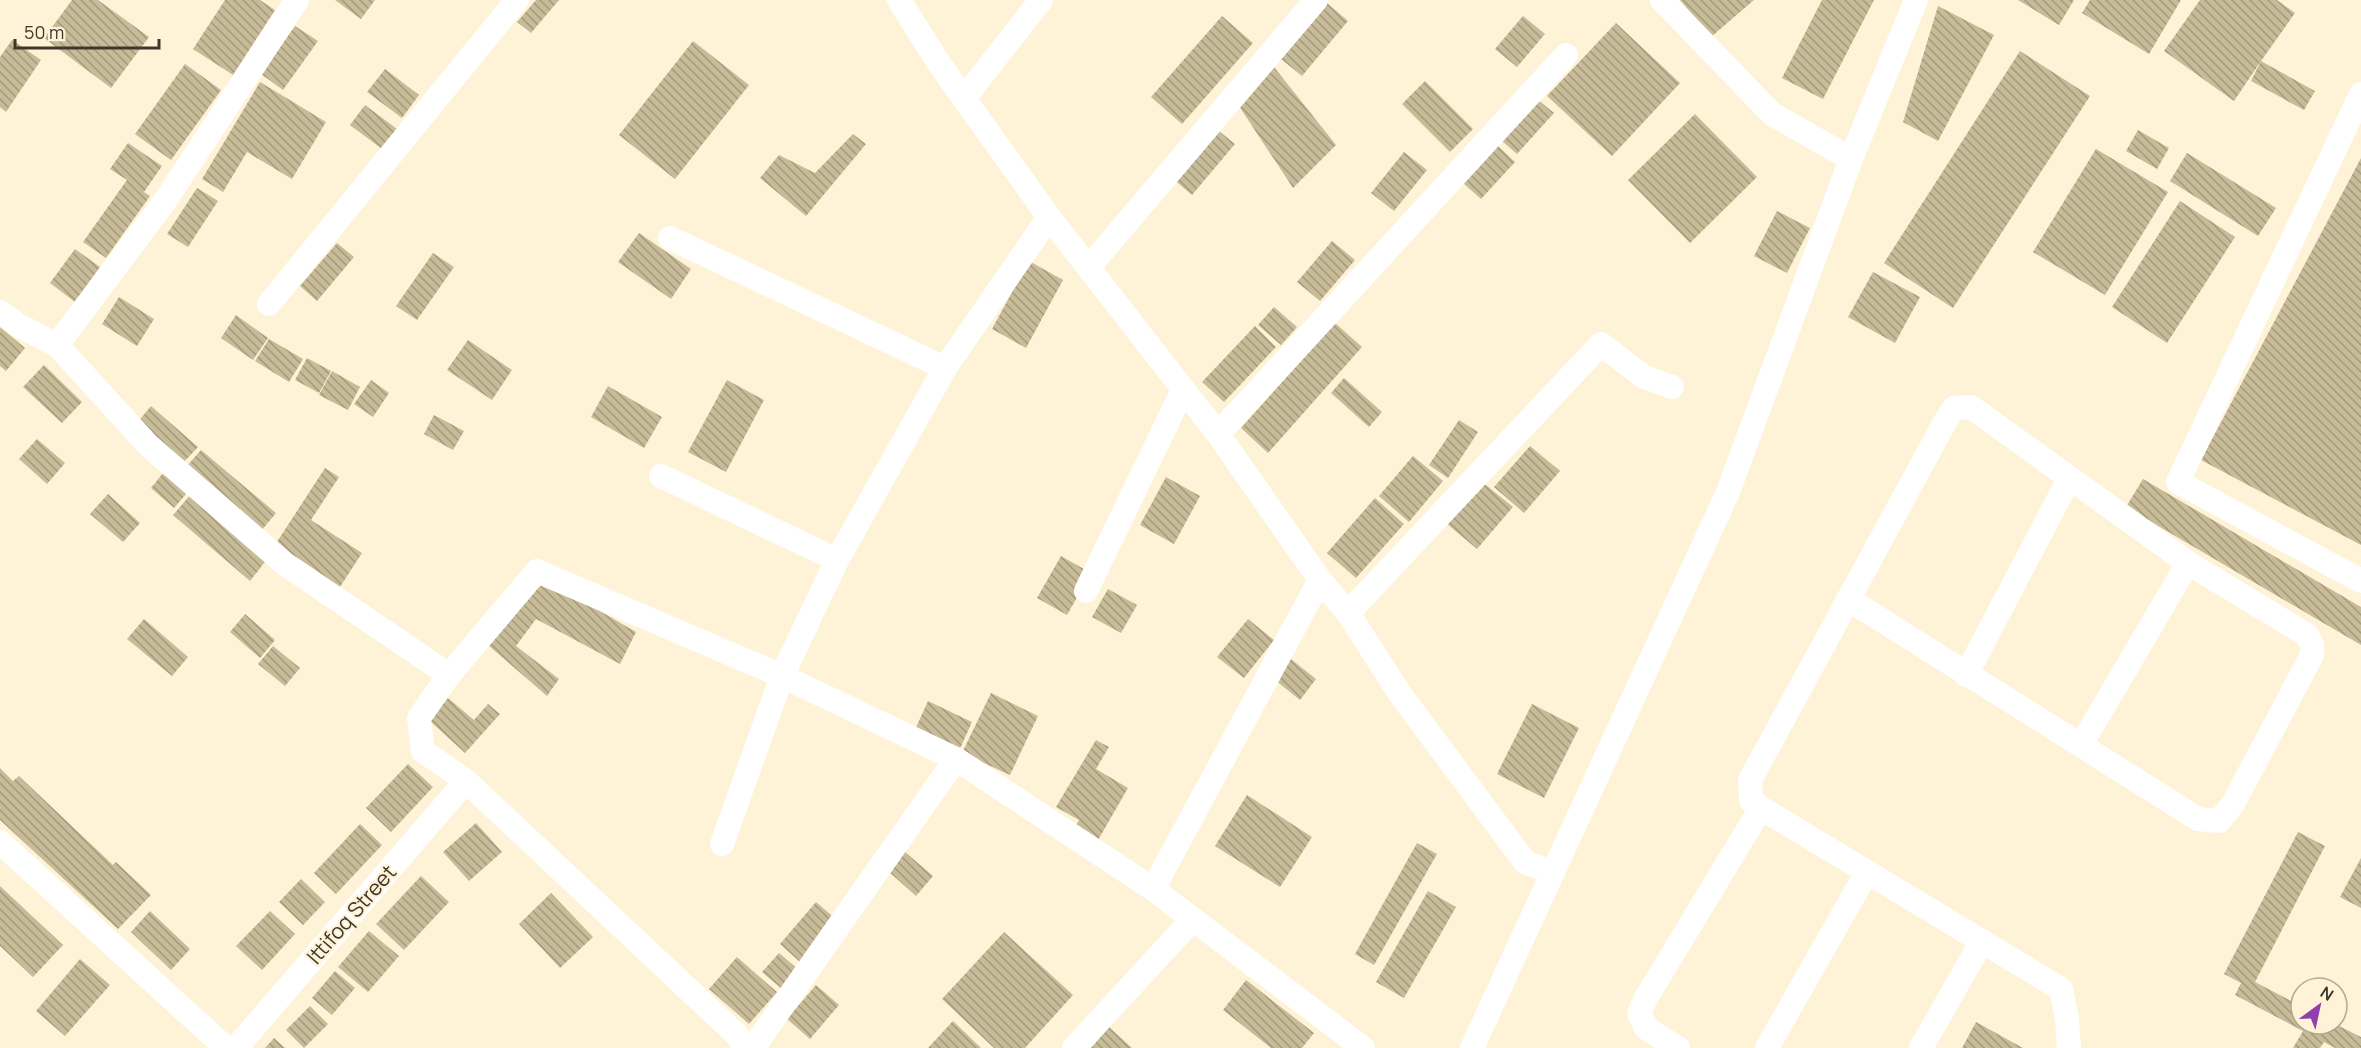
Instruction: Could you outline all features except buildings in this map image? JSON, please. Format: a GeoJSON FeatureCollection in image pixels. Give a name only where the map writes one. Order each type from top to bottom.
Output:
{"type":"FeatureCollection","features":[{"type":"Feature","properties":{"kind":"street"},"geometry":{"type":"LineString","coordinates":[[57,345],[165,201],[297,0]]}},
{"type":"Feature","properties":{"kind":"street"},"geometry":{"type":"LineString","coordinates":[[269,304],[517,0]]}},
{"type":"Feature","properties":{"kind":"street"},"geometry":{"type":"LineString","coordinates":[[899,0],[940,65],[1049,217],[1218,434],[1320,580],[1348,613],[1400,694],[1524,862],[1551,872]]}},
{"type":"Feature","properties":{"kind":"street"},"geometry":{"type":"LineString","coordinates":[[965,97],[1041,0]]}},
{"type":"Feature","properties":{"kind":"street"},"geometry":{"type":"LineString","coordinates":[[1089,267],[1316,0]]}},
{"type":"Feature","properties":{"kind":"street"},"geometry":{"type":"LineString","coordinates":[[1662,0],[1772,114],[1851,159]]}},
{"type":"Feature","properties":{"kind":"street"},"geometry":{"type":"LineString","coordinates":[[1472,1048],[1551,872],[1728,492],[1851,159],[1916,0]]}},
{"type":"Feature","properties":{"kind":"street"},"geometry":{"type":"LineString","coordinates":[[1218,434],[1566,55]]}},
{"type":"Feature","properties":{"kind":"street"},"geometry":{"type":"LineString","coordinates":[[2361,94],[2178,482],[2361,581]]}},
{"type":"Feature","properties":{"kind":"street"},"geometry":{"type":"LineString","coordinates":[[722,844],[782,676],[837,560],[945,368],[1049,217]]}},
{"type":"Feature","properties":{"kind":"street"},"geometry":{"type":"LineString","coordinates":[[670,238],[945,368]]}},
{"type":"Feature","properties":{"kind":"street"},"geometry":{"type":"LineString","coordinates":[[0,312],[18,325],[57,345],[148,445],[285,564],[449,675]]}},
{"type":"Feature","properties":{"kind":"street"},"geometry":{"type":"LineString","coordinates":[[1348,613],[1601,344],[1644,377],[1672,387]]}},
{"type":"Feature","properties":{"kind":"street"},"geometry":{"type":"LineString","coordinates":[[1086,591],[1183,390]]}},
{"type":"Feature","properties":{"kind":"street"},"geometry":{"type":"LineString","coordinates":[[1848,599],[2198,819],[2219,822],[2233,804],[2312,655],[2312,644],[2307,635],[2188,563],[1971,407],[1954,408],[1848,599],[1750,780],[1751,801],[2061,989],[2067,1019],[2069,1048]]}},
{"type":"Feature","properties":{"kind":"street"},"geometry":{"type":"LineString","coordinates":[[661,476],[837,560]]}},
{"type":"Feature","properties":{"kind":"street"},"geometry":{"type":"LineString","coordinates":[[1966,675],[2069,479]]}},
{"type":"Feature","properties":{"kind":"street"},"geometry":{"type":"LineString","coordinates":[[2080,745],[2188,563]]}},
{"type":"Feature","properties":{"kind":"street"},"geometry":{"type":"LineString","coordinates":[[956,759],[740,1044],[466,781],[423,751],[419,718],[449,675],[537,571],[782,676],[956,759],[1153,889],[1352,1046]]}},
{"type":"Feature","properties":{"kind":"street"},"geometry":{"type":"LineString","coordinates":[[1153,889],[1320,580]]}},
{"type":"Feature","properties":{"kind":"street","name":"Ittifoq Street"},"geometry":{"type":"LineString","coordinates":[[236,1048],[466,781]]}},
{"type":"Feature","properties":{"kind":"street"},"geometry":{"type":"LineString","coordinates":[[1677,1048],[1646,1028],[1639,1013],[1761,808]]}},
{"type":"Feature","properties":{"kind":"street"},"geometry":{"type":"LineString","coordinates":[[0,843],[226,1048]]}},
{"type":"Feature","properties":{"kind":"street"},"geometry":{"type":"LineString","coordinates":[[1767,1048],[1867,872]]}},
{"type":"Feature","properties":{"kind":"street"},"geometry":{"type":"LineString","coordinates":[[1074,1048],[1192,920]]}},
{"type":"Feature","properties":{"kind":"street"},"geometry":{"type":"LineString","coordinates":[[1921,1048],[1982,941]]}}]}
